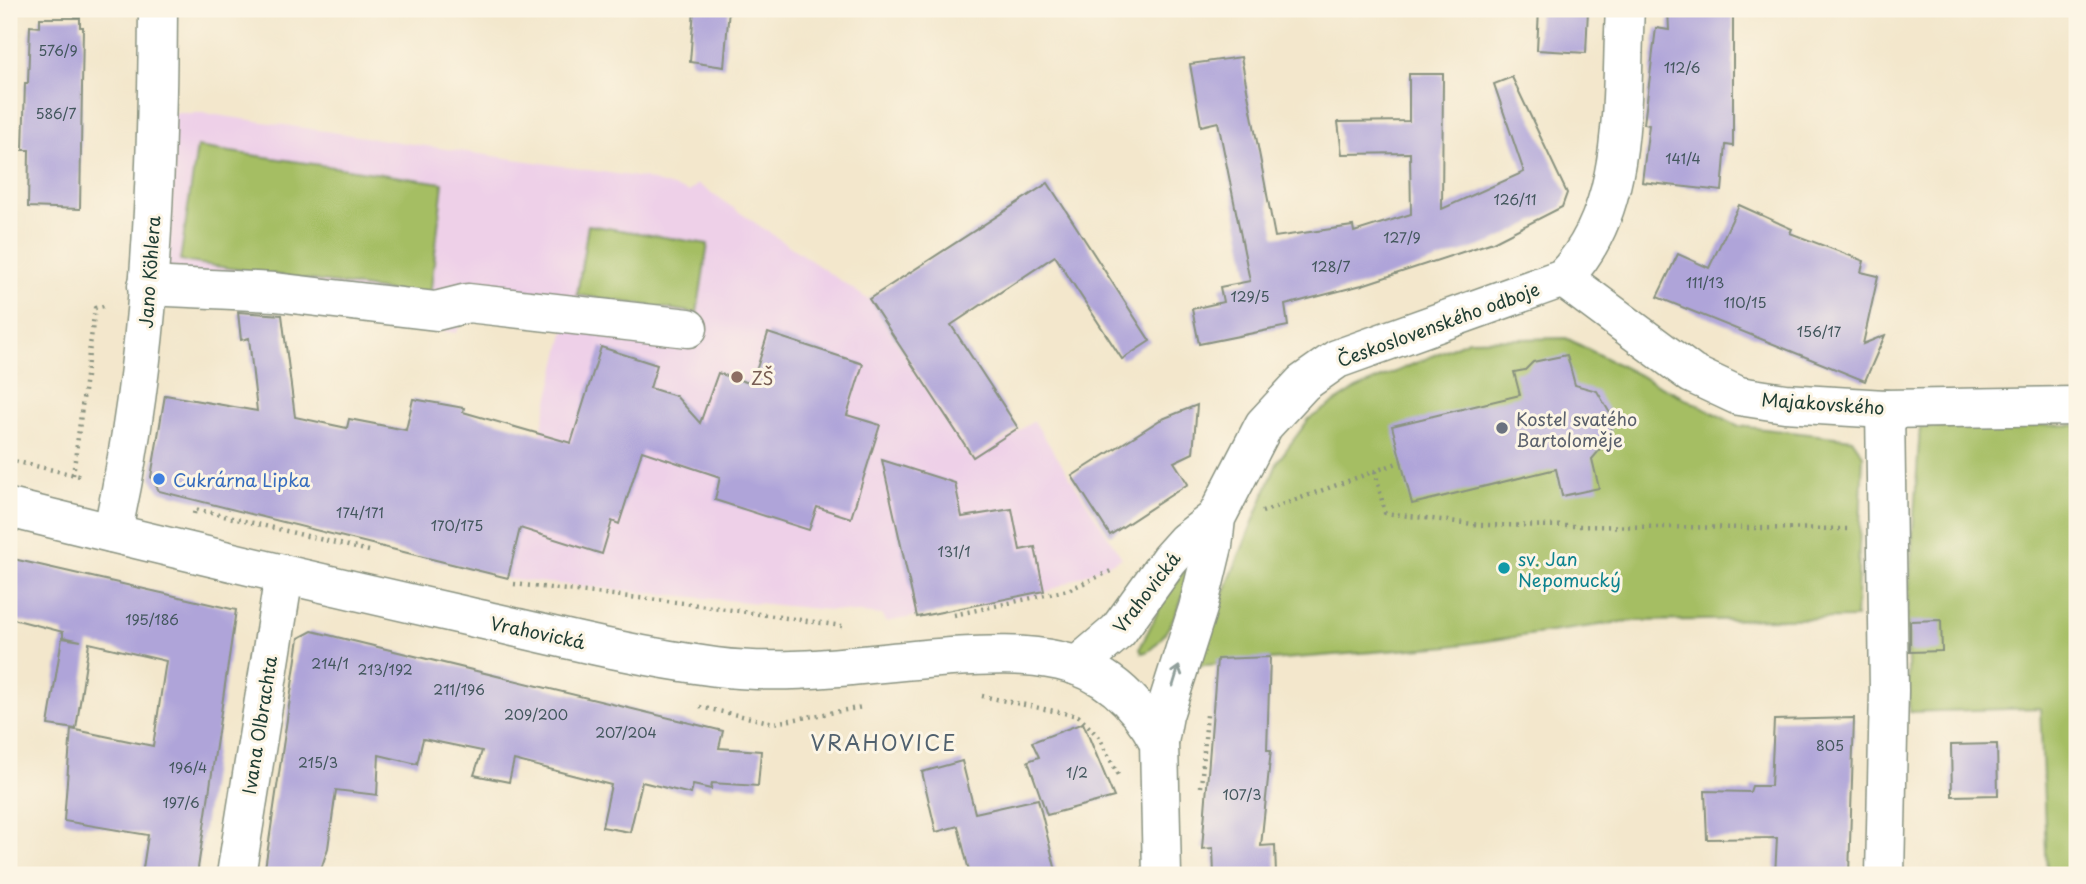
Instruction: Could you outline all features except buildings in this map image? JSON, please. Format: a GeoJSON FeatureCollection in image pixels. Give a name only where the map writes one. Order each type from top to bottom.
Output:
{"type":"FeatureCollection","features":[{"type":"Feature","properties":{"kind":"street","name":"Jano Köhlera"},"geometry":{"type":"LineString","coordinates":[[112,533],[140,380],[157,162],[158,9]]}},
{"type":"Feature","properties":{"kind":"street"},"geometry":{"type":"LineString","coordinates":[[1563,278],[1589,247],[1609,196],[1618,134],[1625,9]]}},
{"type":"Feature","properties":{"kind":"street","name":"Majakovského"},"geometry":{"type":"LineString","coordinates":[[1563,278],[1692,374],[1728,391],[1785,403],[1885,409],[2077,406]]}},
{"type":"Feature","properties":{"kind":"street","name":"Československého odboje"},"geometry":{"type":"LineString","coordinates":[[1162,875],[1159,742],[1164,715],[1201,596],[1216,518],[1264,425],[1283,401],[1325,367],[1352,353],[1563,278]]}},
{"type":"Feature","properties":{"kind":"street"},"geometry":{"type":"LineString","coordinates":[[147,286],[275,292],[436,311],[468,303],[688,328]]}},
{"type":"Feature","properties":{"kind":"street"},"geometry":{"type":"LineString","coordinates":[[1885,409],[1889,690],[1885,875]]}},
{"type":"Feature","properties":{"kind":"street","name":"Vrahovická"},"geometry":{"type":"LineString","coordinates":[[9,508],[284,575],[540,632],[715,667],[772,671],[1007,655],[1038,657],[1077,666],[1124,693],[1142,713],[1159,742]]}},
{"type":"Feature","properties":{"kind":"street","name":"Vrahovická"},"geometry":{"type":"LineString","coordinates":[[1077,666],[1118,631],[1169,560],[1186,541],[1216,518]]}},
{"type":"Feature","properties":{"kind":"street","name":"Ivana Olbrachta"},"geometry":{"type":"LineString","coordinates":[[236,875],[284,575]]}},
{"type":"Feature","properties":{"kind":"path"},"geometry":{"type":"LineString","coordinates":[[9,460],[122,486]]}},
{"type":"Feature","properties":{"kind":"path"},"geometry":{"type":"LineString","coordinates":[[1259,513],[1403,461]]}},
{"type":"Feature","properties":{"kind":"path"},"geometry":{"type":"LineString","coordinates":[[1375,471],[1385,513],[1440,522],[1481,525],[1887,530]]}},
{"type":"Feature","properties":{"kind":"shaded area","name":"ZŠ"},"geometry":{"type":"Polygon","coordinates":[[[166,113],[203,113],[643,178],[689,192],[698,184],[869,300],[972,460],[1034,421],[1122,558],[1042,594],[885,622],[882,615],[506,579],[565,329],[467,313],[456,333],[281,306],[160,307],[166,113]]]}},
{"type":"Feature","properties":{"kind":"green space"},"geometry":{"type":"Polygon","coordinates":[[[197,147],[443,183],[430,297],[180,261],[197,147]]]}},
{"type":"Feature","properties":{"kind":"green space"},"geometry":{"type":"Polygon","coordinates":[[[588,225],[708,244],[697,313],[577,295],[588,225]]]}},
{"type":"Feature","properties":{"kind":"green space"},"geometry":{"type":"Polygon","coordinates":[[[1566,338],[1739,426],[1852,439],[1863,455],[1856,618],[1629,621],[1450,646],[1194,666],[1278,461],[1309,419],[1356,389],[1469,340],[1566,338]]]}},
{"type":"Feature","properties":{"kind":"green space"},"geometry":{"type":"Polygon","coordinates":[[[2077,425],[2077,875],[2047,875],[2040,708],[1909,712],[1907,621],[1920,427],[2077,425]]]}},
{"type":"Feature","properties":{"kind":"green space"},"geometry":{"type":"Polygon","coordinates":[[[1186,567],[1185,588],[1175,616],[1159,641],[1142,653],[1140,648],[1160,607],[1186,567]]]}},
{"type":"Feature","properties":{"kind":"place","name":"ZŠ"},"geometry":{"type":"Point","coordinates":[737,377]}},
{"type":"Feature","properties":{"kind":"place","name":"Kostel svatého Bartoloměje"},"geometry":{"type":"Point","coordinates":[1502,428]}},
{"type":"Feature","properties":{"kind":"place","name":"Cukrárna Lipka"},"geometry":{"type":"Point","coordinates":[159,479]}},
{"type":"Feature","properties":{"kind":"place","name":"sv. Jan Nepomucký"},"geometry":{"type":"Point","coordinates":[1504,568]}},
{"type":"Feature","properties":{"kind":"district","name":"VRAHOVICE"},"geometry":{"type":"Point","coordinates":[884,742]}}]}
